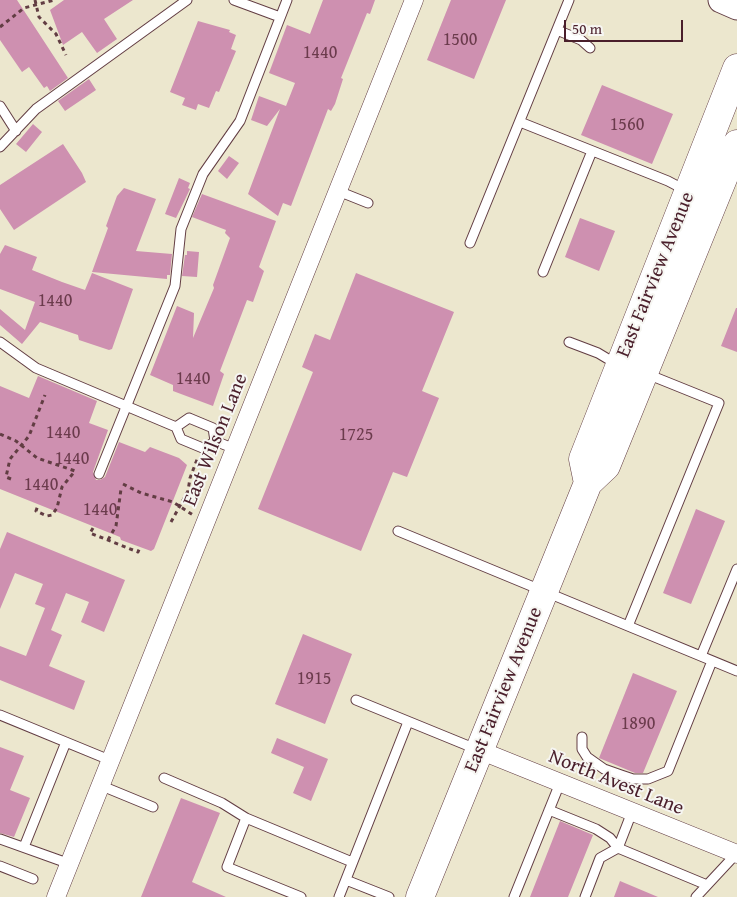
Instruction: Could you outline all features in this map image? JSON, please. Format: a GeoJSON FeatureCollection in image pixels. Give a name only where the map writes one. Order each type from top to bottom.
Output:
{"type":"FeatureCollection","features":[{"type":"Feature","properties":{"kind":"main road"},"geometry":{"type":"LineString","coordinates":[[721,0],[737,7]]}},
{"type":"Feature","properties":{"kind":"main road","name":"East Fairview Avenue"},"geometry":{"type":"LineString","coordinates":[[632,370],[689,192],[737,68]]}},
{"type":"Feature","properties":{"kind":"main road","name":"East Fairview Avenue"},"geometry":{"type":"LineString","coordinates":[[420,897],[543,592],[595,477],[583,459],[632,370],[737,144]]}},
{"type":"Feature","properties":{"kind":"street","name":"East Wilson Lane"},"geometry":{"type":"LineString","coordinates":[[58,896],[414,0]]}},
{"type":"Feature","properties":{"kind":"street","name":"North Avest Lane"},"geometry":{"type":"LineString","coordinates":[[480,750],[737,854]]}},
{"type":"Feature","properties":{"kind":"lane"},"geometry":{"type":"LineString","coordinates":[[0,147],[36,108],[187,0]]}},
{"type":"Feature","properties":{"kind":"lane"},"geometry":{"type":"LineString","coordinates":[[234,0],[280,17]]}},
{"type":"Feature","properties":{"kind":"lane"},"geometry":{"type":"LineString","coordinates":[[99,474],[175,286],[181,229],[203,174],[240,121],[287,0]]}},
{"type":"Feature","properties":{"kind":"lane"},"geometry":{"type":"LineString","coordinates":[[470,244],[569,0]]}},
{"type":"Feature","properties":{"kind":"lane"},"geometry":{"type":"LineString","coordinates":[[557,30],[581,40],[590,48]]}},
{"type":"Feature","properties":{"kind":"lane"},"geometry":{"type":"LineString","coordinates":[[0,106],[16,130]]}},
{"type":"Feature","properties":{"kind":"lane"},"geometry":{"type":"LineString","coordinates":[[520,122],[668,181],[689,192]]}},
{"type":"Feature","properties":{"kind":"lane"},"geometry":{"type":"LineString","coordinates":[[543,272],[592,151]]}},
{"type":"Feature","properties":{"kind":"lane"},"geometry":{"type":"LineString","coordinates":[[338,191],[368,203]]}},
{"type":"Feature","properties":{"kind":"lane"},"geometry":{"type":"LineString","coordinates":[[0,342],[36,368],[176,427],[181,439],[205,449],[215,441]]}},
{"type":"Feature","properties":{"kind":"lane"},"geometry":{"type":"LineString","coordinates":[[569,342],[598,353],[632,370],[719,402],[628,626]]}},
{"type":"Feature","properties":{"kind":"lane"},"geometry":{"type":"LineString","coordinates":[[176,427],[189,418],[213,428],[215,441]]}},
{"type":"Feature","properties":{"kind":"lane"},"geometry":{"type":"LineString","coordinates":[[215,441],[235,449]]}},
{"type":"Feature","properties":{"kind":"lane"},"geometry":{"type":"LineString","coordinates":[[398,531],[737,671]]}},
{"type":"Feature","properties":{"kind":"lane"},"geometry":{"type":"LineString","coordinates":[[701,656],[737,569]]}},
{"type":"Feature","properties":{"kind":"lane"},"geometry":{"type":"LineString","coordinates":[[582,737],[582,749],[587,757],[604,769],[620,776],[633,779],[648,779],[668,771],[712,660]]}},
{"type":"Feature","properties":{"kind":"lane"},"geometry":{"type":"LineString","coordinates":[[356,700],[480,750]]}},
{"type":"Feature","properties":{"kind":"lane"},"geometry":{"type":"LineString","coordinates":[[0,715],[112,761]]}},
{"type":"Feature","properties":{"kind":"lane"},"geometry":{"type":"LineString","coordinates":[[339,897],[408,722]]}},
{"type":"Feature","properties":{"kind":"lane"},"geometry":{"type":"LineString","coordinates":[[24,847],[66,742]]}},
{"type":"Feature","properties":{"kind":"lane"},"geometry":{"type":"LineString","coordinates":[[164,778],[222,803],[246,818],[352,862]]}},
{"type":"Feature","properties":{"kind":"lane"},"geometry":{"type":"LineString","coordinates":[[514,897],[560,783]]}},
{"type":"Feature","properties":{"kind":"lane"},"geometry":{"type":"LineString","coordinates":[[102,786],[153,807]]}},
{"type":"Feature","properties":{"kind":"lane"},"geometry":{"type":"LineString","coordinates":[[549,810],[596,829],[610,838],[618,848],[707,885]]}},
{"type":"Feature","properties":{"kind":"lane"},"geometry":{"type":"LineString","coordinates":[[585,897],[600,858],[618,848],[632,812]]}},
{"type":"Feature","properties":{"kind":"lane"},"geometry":{"type":"LineString","coordinates":[[246,818],[227,867],[301,897]]}},
{"type":"Feature","properties":{"kind":"lane"},"geometry":{"type":"LineString","coordinates":[[0,839],[70,864]]}},
{"type":"Feature","properties":{"kind":"lane"},"geometry":{"type":"LineString","coordinates":[[696,897],[737,854]]}},
{"type":"Feature","properties":{"kind":"lane"},"geometry":{"type":"LineString","coordinates":[[0,866],[33,879]]}},
{"type":"Feature","properties":{"kind":"lane"},"geometry":{"type":"LineString","coordinates":[[346,880],[389,897]]}},
{"type":"Feature","properties":{"kind":"path"},"geometry":{"type":"LineString","coordinates":[[0,27],[15,14],[36,2],[54,0]]}},
{"type":"Feature","properties":{"kind":"path"},"geometry":{"type":"LineString","coordinates":[[36,2],[39,18],[56,34],[66,55]]}},
{"type":"Feature","properties":{"kind":"path"},"geometry":{"type":"LineString","coordinates":[[11,479],[6,477],[10,459],[29,436],[46,394]]}},
{"type":"Feature","properties":{"kind":"path"},"geometry":{"type":"LineString","coordinates":[[0,434],[16,441],[36,458],[75,470],[62,487],[57,508],[52,515],[47,516],[36,511],[38,505]]}},
{"type":"Feature","properties":{"kind":"path"},"geometry":{"type":"LineString","coordinates":[[171,522],[188,491],[190,478],[198,457]]}},
{"type":"Feature","properties":{"kind":"path"},"geometry":{"type":"LineString","coordinates":[[123,484],[151,496],[164,499],[193,515]]}},
{"type":"Feature","properties":{"kind":"path"},"geometry":{"type":"LineString","coordinates":[[108,540],[116,526],[121,489]]}},
{"type":"Feature","properties":{"kind":"path"},"geometry":{"type":"LineString","coordinates":[[93,528],[90,533],[138,552],[140,547]]}},
{"type":"Feature","properties":{"kind":"building"},"geometry":{"type":"Polygon","coordinates":[[[0,0],[17,0],[68,78],[50,91],[47,86],[44,88],[29,67],[22,72],[0,40],[0,0]]]}},
{"type":"Feature","properties":{"kind":"building"},"geometry":{"type":"Polygon","coordinates":[[[64,0],[133,0],[104,19],[117,39],[97,53],[82,32],[63,45],[50,10],[64,0]]]}},
{"type":"Feature","properties":{"kind":"building"},"geometry":{"type":"Polygon","coordinates":[[[323,0],[375,0],[370,14],[367,13],[341,78],[343,79],[335,104],[331,111],[328,109],[291,206],[283,203],[278,216],[248,194],[280,109],[267,126],[251,120],[259,96],[286,106],[295,83],[269,73],[287,25],[310,34],[323,0]]]}},
{"type":"Feature","properties":{"kind":"building"},"geometry":{"type":"Polygon","coordinates":[[[451,0],[506,0],[474,79],[427,60],[451,0]]]}},
{"type":"Feature","properties":{"kind":"building"},"geometry":{"type":"Polygon","coordinates":[[[198,21],[230,30],[229,32],[236,35],[231,49],[236,51],[219,92],[216,91],[209,108],[198,104],[196,110],[182,105],[185,98],[170,92],[198,21]]]}},
{"type":"Feature","properties":{"kind":"building"},"geometry":{"type":"Polygon","coordinates":[[[89,79],[96,90],[65,111],[58,101],[89,79]]]}},
{"type":"Feature","properties":{"kind":"building"},"geometry":{"type":"Polygon","coordinates":[[[602,85],[673,114],[652,164],[581,135],[602,85]]]}},
{"type":"Feature","properties":{"kind":"building"},"geometry":{"type":"Polygon","coordinates":[[[33,124],[42,132],[26,152],[16,144],[33,124]]]}},
{"type":"Feature","properties":{"kind":"building"},"geometry":{"type":"Polygon","coordinates":[[[63,144],[86,182],[14,230],[0,209],[0,185],[63,144]]]}},
{"type":"Feature","properties":{"kind":"building"},"geometry":{"type":"Polygon","coordinates":[[[229,156],[239,163],[227,179],[218,171],[229,156]]]}},
{"type":"Feature","properties":{"kind":"building"},"geometry":{"type":"Polygon","coordinates":[[[179,178],[190,183],[188,188],[190,189],[176,218],[165,214],[179,178]]]}},
{"type":"Feature","properties":{"kind":"building"},"geometry":{"type":"Polygon","coordinates":[[[124,188],[156,199],[136,251],[172,254],[170,275],[167,275],[167,279],[92,272],[117,196],[124,188]]]}},
{"type":"Feature","properties":{"kind":"building"},"geometry":{"type":"Polygon","coordinates":[[[202,194],[276,221],[259,267],[264,271],[253,302],[247,300],[220,371],[224,374],[213,406],[173,391],[173,385],[150,375],[177,306],[194,313],[193,338],[214,288],[213,285],[230,238],[225,233],[226,230],[192,217],[202,194]]]}},
{"type":"Feature","properties":{"kind":"building"},"geometry":{"type":"Polygon","coordinates":[[[580,218],[615,231],[599,271],[565,257],[580,218]]]}},
{"type":"Feature","properties":{"kind":"building"},"geometry":{"type":"Polygon","coordinates":[[[5,245],[37,257],[32,270],[85,290],[92,273],[133,289],[112,349],[109,350],[79,340],[78,335],[40,322],[22,344],[0,325],[0,309],[25,330],[35,302],[0,289],[0,254],[5,245]]]}},
{"type":"Feature","properties":{"kind":"building"},"geometry":{"type":"Polygon","coordinates":[[[187,251],[199,252],[197,277],[182,276],[187,251]]]}},
{"type":"Feature","properties":{"kind":"building"},"geometry":{"type":"Polygon","coordinates":[[[356,273],[454,312],[422,391],[439,398],[407,477],[393,472],[361,551],[258,509],[313,372],[302,367],[315,334],[330,340],[356,273]]]}},
{"type":"Feature","properties":{"kind":"building"},"geometry":{"type":"Polygon","coordinates":[[[737,308],[737,352],[721,346],[737,308]]]}},
{"type":"Feature","properties":{"kind":"building"},"geometry":{"type":"Polygon","coordinates":[[[38,376],[97,401],[89,423],[108,430],[93,472],[96,480],[105,477],[119,442],[145,452],[150,447],[179,458],[187,465],[154,549],[151,551],[0,489],[0,386],[29,398],[38,376]]]}},
{"type":"Feature","properties":{"kind":"building"},"geometry":{"type":"Polygon","coordinates":[[[696,509],[725,521],[691,604],[663,593],[696,509]]]}},
{"type":"Feature","properties":{"kind":"building"},"geometry":{"type":"Polygon","coordinates":[[[7,532],[125,580],[104,632],[81,622],[89,602],[66,593],[51,630],[62,635],[49,666],[85,681],[74,710],[0,680],[0,646],[26,656],[45,608],[35,604],[43,584],[15,573],[0,609],[0,549],[7,532]]]}},
{"type":"Feature","properties":{"kind":"building"},"geometry":{"type":"Polygon","coordinates":[[[303,634],[352,654],[325,724],[275,704],[303,634]]]}},
{"type":"Feature","properties":{"kind":"building"},"geometry":{"type":"Polygon","coordinates":[[[633,673],[677,691],[643,773],[635,773],[599,758],[633,673]]]}},
{"type":"Feature","properties":{"kind":"building"},"geometry":{"type":"Polygon","coordinates":[[[277,738],[328,759],[311,801],[293,793],[304,767],[271,753],[277,738]]]}},
{"type":"Feature","properties":{"kind":"building"},"geometry":{"type":"Polygon","coordinates":[[[0,747],[24,756],[10,790],[30,798],[14,837],[0,833],[0,747]]]}},
{"type":"Feature","properties":{"kind":"building"},"geometry":{"type":"Polygon","coordinates":[[[181,798],[220,813],[192,882],[226,897],[141,897],[181,798]]]}},
{"type":"Feature","properties":{"kind":"building"},"geometry":{"type":"Polygon","coordinates":[[[560,821],[593,835],[568,897],[530,897],[560,821]]]}},
{"type":"Feature","properties":{"kind":"building"},"geometry":{"type":"Polygon","coordinates":[[[620,881],[658,897],[614,897],[620,881]]]}}]}
